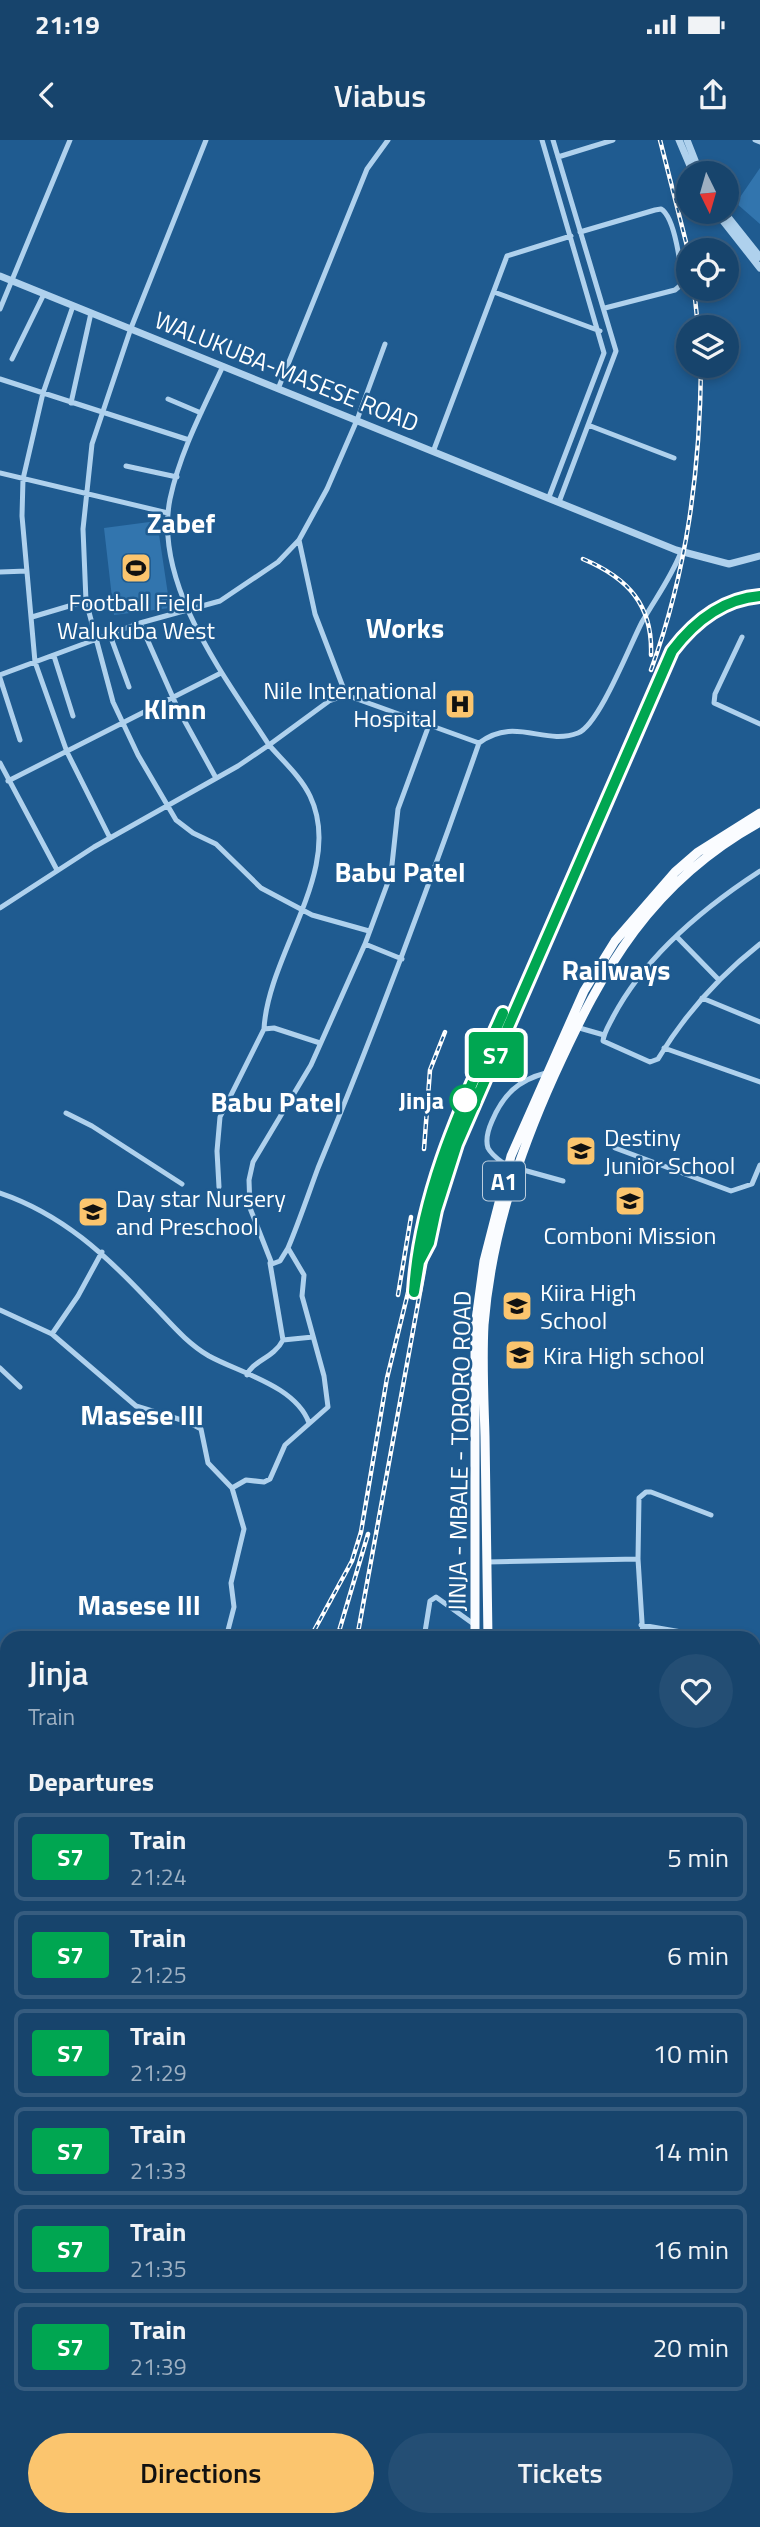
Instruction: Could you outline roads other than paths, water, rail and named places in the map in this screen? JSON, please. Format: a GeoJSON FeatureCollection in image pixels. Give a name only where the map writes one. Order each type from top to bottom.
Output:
{"type":"FeatureCollection","features":[{"type":"Feature","properties":{"kind":"highway","name":"JINJA - MBALE - TORORO ROAD"},"geometry":{"type":"LineString","coordinates":[[475,1631],[475,1327],[484,1261],[512,1167],[546,1073],[598,966],[633,918],[698,852],[760,813]]}},
{"type":"Feature","properties":{"kind":"highway","name":"JINJA - MBALE - TORORO ROAD"},"geometry":{"type":"LineString","coordinates":[[488,1631],[484,1326],[494,1251],[512,1167],[576,1027],[606,970],[650,911],[706,858],[760,822]]}},
{"type":"Feature","properties":{"kind":"street"},"geometry":{"type":"LineString","coordinates":[[0,309],[71,140]]}},
{"type":"Feature","properties":{"kind":"street"},"geometry":{"type":"LineString","coordinates":[[205,140],[131,328],[92,444],[83,560],[86,601],[95,640],[122,723],[184,828],[216,844],[261,888],[312,915],[369,931]]}},
{"type":"Feature","properties":{"kind":"street"},"geometry":{"type":"LineString","coordinates":[[278,389],[362,181],[388,140]]}},
{"type":"Feature","properties":{"kind":"street"},"geometry":{"type":"LineString","coordinates":[[542,140],[600,331],[603,360],[549,497]]}},
{"type":"Feature","properties":{"kind":"street"},"geometry":{"type":"LineString","coordinates":[[553,140],[616,351],[559,502]]}},
{"type":"Feature","properties":{"kind":"street"},"geometry":{"type":"LineString","coordinates":[[558,157],[613,140]]}},
{"type":"Feature","properties":{"kind":"street"},"geometry":{"type":"LineString","coordinates":[[679,140],[688,161]]}},
{"type":"Feature","properties":{"kind":"street"},"geometry":{"type":"LineString","coordinates":[[687,140],[695,161]]}},
{"type":"Feature","properties":{"kind":"street"},"geometry":{"type":"LineString","coordinates":[[553,177],[563,173]]}},
{"type":"Feature","properties":{"kind":"street"},"geometry":{"type":"LineString","coordinates":[[580,232],[655,209],[661,209],[668,214],[677,248],[681,285],[675,290],[605,308]]}},
{"type":"Feature","properties":{"kind":"street"},"geometry":{"type":"LineString","coordinates":[[565,217],[575,214]]}},
{"type":"Feature","properties":{"kind":"street"},"geometry":{"type":"LineString","coordinates":[[725,224],[760,268]]}},
{"type":"Feature","properties":{"kind":"street"},"geometry":{"type":"LineString","coordinates":[[734,224],[760,257]]}},
{"type":"Feature","properties":{"kind":"street"},"geometry":{"type":"LineString","coordinates":[[433,452],[506,256],[571,236]]}},
{"type":"Feature","properties":{"kind":"street"},"geometry":{"type":"LineString","coordinates":[[575,251],[585,248]]}},
{"type":"Feature","properties":{"kind":"street","name":"WALUKUBA-MASESE ROAD"},"geometry":{"type":"LineString","coordinates":[[0,276],[681,552],[729,564],[760,556]]}},
{"type":"Feature","properties":{"kind":"street"},"geometry":{"type":"LineString","coordinates":[[589,294],[598,290]]}},
{"type":"Feature","properties":{"kind":"street"},"geometry":{"type":"LineString","coordinates":[[494,292],[600,331]]}},
{"type":"Feature","properties":{"kind":"street"},"geometry":{"type":"LineString","coordinates":[[12,359],[44,294]]}},
{"type":"Feature","properties":{"kind":"street"},"geometry":{"type":"LineString","coordinates":[[73,306],[43,394],[23,479],[22,516],[35,662],[67,752],[110,838]]}},
{"type":"Feature","properties":{"kind":"street"},"geometry":{"type":"LineString","coordinates":[[71,403],[91,313]]}},
{"type":"Feature","properties":{"kind":"street"},"geometry":{"type":"LineString","coordinates":[[20,740],[0,676],[140,623],[220,601],[278,562],[299,540],[327,489],[357,420],[385,344]]}},
{"type":"Feature","properties":{"kind":"street"},"geometry":{"type":"LineString","coordinates":[[219,1186],[217,1151],[220,1117],[264,1029],[273,982],[316,867],[319,829],[315,809],[305,787],[269,745],[221,673],[188,610],[172,553],[168,513],[177,477],[189,440],[223,366]]}},
{"type":"Feature","properties":{"kind":"street"},"geometry":{"type":"LineString","coordinates":[[0,379],[189,440]]}},
{"type":"Feature","properties":{"kind":"street"},"geometry":{"type":"LineString","coordinates":[[168,399],[201,414]]}},
{"type":"Feature","properties":{"kind":"street"},"geometry":{"type":"LineString","coordinates":[[585,406],[594,410]]}},
{"type":"Feature","properties":{"kind":"street"},"geometry":{"type":"LineString","coordinates":[[588,425],[674,458]]}},
{"type":"Feature","properties":{"kind":"street"},"geometry":{"type":"LineString","coordinates":[[573,438],[582,442]]}},
{"type":"Feature","properties":{"kind":"street"},"geometry":{"type":"LineString","coordinates":[[126,466],[177,477]]}},
{"type":"Feature","properties":{"kind":"street"},"geometry":{"type":"LineString","coordinates":[[0,474],[168,513]]}},
{"type":"Feature","properties":{"kind":"street"},"geometry":{"type":"LineString","coordinates":[[299,540],[315,614],[346,695]]}},
{"type":"Feature","properties":{"kind":"street"},"geometry":{"type":"LineString","coordinates":[[0,908],[57,870],[269,745],[328,701],[346,695],[479,743],[505,731],[568,735],[585,729],[612,684],[642,623],[663,591],[681,552]]}},
{"type":"Feature","properties":{"kind":"street"},"geometry":{"type":"LineString","coordinates":[[0,572],[27,571]]}},
{"type":"Feature","properties":{"kind":"street"},"geometry":{"type":"LineString","coordinates":[[32,618],[86,601]]}},
{"type":"Feature","properties":{"kind":"street"},"geometry":{"type":"LineString","coordinates":[[140,623],[173,698],[216,778]]}},
{"type":"Feature","properties":{"kind":"street"},"geometry":{"type":"LineString","coordinates":[[110,635],[129,687]]}},
{"type":"Feature","properties":{"kind":"street"},"geometry":{"type":"LineString","coordinates":[[742,637],[715,694],[714,703],[760,724]]}},
{"type":"Feature","properties":{"kind":"street"},"geometry":{"type":"LineString","coordinates":[[54,656],[73,716]]}},
{"type":"Feature","properties":{"kind":"street"},"geometry":{"type":"LineString","coordinates":[[8,781],[221,673]]}},
{"type":"Feature","properties":{"kind":"street"},"geometry":{"type":"LineString","coordinates":[[247,1375],[252,1366],[278,1350],[283,1340],[274,1273],[250,1208],[253,1162],[260,1146],[300,1086],[365,944],[391,874],[398,809],[429,725]]}},
{"type":"Feature","properties":{"kind":"street"},"geometry":{"type":"LineString","coordinates":[[274,1273],[288,1248],[401,959],[479,743]]}},
{"type":"Feature","properties":{"kind":"street"},"geometry":{"type":"LineString","coordinates":[[0,763],[57,870]]}},
{"type":"Feature","properties":{"kind":"street"},"geometry":{"type":"LineString","coordinates":[[760,870],[726,893],[677,937],[629,988],[604,1035],[605,1044],[650,1062],[657,1059],[718,979],[760,944]]}},
{"type":"Feature","properties":{"kind":"street"},"geometry":{"type":"LineString","coordinates":[[677,937],[718,979]]}},
{"type":"Feature","properties":{"kind":"street"},"geometry":{"type":"LineString","coordinates":[[365,944],[401,959]]}},
{"type":"Feature","properties":{"kind":"street"},"geometry":{"type":"LineString","coordinates":[[702,998],[760,1022]]}},
{"type":"Feature","properties":{"kind":"street"},"geometry":{"type":"LineString","coordinates":[[576,1027],[604,1035]]}},
{"type":"Feature","properties":{"kind":"street"},"geometry":{"type":"LineString","coordinates":[[264,1029],[274,1028],[320,1043]]}},
{"type":"Feature","properties":{"kind":"street"},"geometry":{"type":"LineString","coordinates":[[664,1048],[760,1082]]}},
{"type":"Feature","properties":{"kind":"street"},"geometry":{"type":"LineString","coordinates":[[546,1073],[520,1083],[501,1100],[489,1128],[487,1145],[492,1154],[512,1167],[563,1181]]}},
{"type":"Feature","properties":{"kind":"street"},"geometry":{"type":"LineString","coordinates":[[66,1113],[92,1126],[182,1184]]}},
{"type":"Feature","properties":{"kind":"street"},"geometry":{"type":"LineString","coordinates":[[615,1148],[731,1191],[752,1184],[760,1165]]}},
{"type":"Feature","properties":{"kind":"street"},"geometry":{"type":"LineString","coordinates":[[0,1193],[55,1217],[102,1252],[179,1334],[208,1356],[296,1402],[309,1423]]}},
{"type":"Feature","properties":{"kind":"street"},"geometry":{"type":"LineString","coordinates":[[232,1488],[246,1480],[264,1482],[270,1479],[285,1446],[324,1413],[328,1404],[302,1296],[304,1275],[288,1248]]}},
{"type":"Feature","properties":{"kind":"street"},"geometry":{"type":"LineString","coordinates":[[52,1334],[78,1296],[102,1252]]}},
{"type":"Feature","properties":{"kind":"street"},"geometry":{"type":"LineString","coordinates":[[270,1263],[280,1261]]}},
{"type":"Feature","properties":{"kind":"street"},"geometry":{"type":"LineString","coordinates":[[0,1310],[52,1334],[136,1406],[188,1422],[201,1429],[208,1463],[232,1488],[243,1520],[244,1538],[233,1573],[234,1607],[228,1631]]}},
{"type":"Feature","properties":{"kind":"street"},"geometry":{"type":"LineString","coordinates":[[283,1340],[291,1342],[304,1336],[313,1337]]}},
{"type":"Feature","properties":{"kind":"street"},"geometry":{"type":"LineString","coordinates":[[0,1368],[20,1387]]}},
{"type":"Feature","properties":{"kind":"street"},"geometry":{"type":"LineString","coordinates":[[642,1631],[638,1559],[642,1494],[651,1492],[711,1515]]}},
{"type":"Feature","properties":{"kind":"street"},"geometry":{"type":"LineString","coordinates":[[487,1562],[638,1559]]}},
{"type":"Feature","properties":{"kind":"street"},"geometry":{"type":"LineString","coordinates":[[425,1631],[432,1598],[442,1600],[475,1625]]}},
{"type":"Feature","properties":{"kind":"street"},"geometry":{"type":"LineString","coordinates":[[641,1625],[676,1631]]}},
{"type":"Feature","properties":{"kind":"railway"},"geometry":{"type":"LineString","coordinates":[[660,140],[685,238]]}},
{"type":"Feature","properties":{"kind":"railway"},"geometry":{"type":"LineString","coordinates":[[695,301],[697,315]]}},
{"type":"Feature","properties":{"kind":"railway"},"geometry":{"type":"LineString","coordinates":[[651,670],[674,596],[689,520],[698,444],[701,378]]}},
{"type":"Feature","properties":{"kind":"railway"},"geometry":{"type":"LineString","coordinates":[[583,559],[613,575],[635,595],[648,622],[651,655]]}},
{"type":"Feature","properties":{"kind":"railway"},"geometry":{"type":"LineString","coordinates":[[358,1631],[429,1243],[436,1210],[457,1144],[672,651],[699,622],[721,607],[760,596]]}},
{"type":"Feature","properties":{"kind":"railway"},"geometry":{"type":"LineString","coordinates":[[432,1189],[448,1140],[503,1013]]}},
{"type":"Feature","properties":{"kind":"railway"},"geometry":{"type":"LineString","coordinates":[[424,1149],[430,1070],[445,1032]]}},
{"type":"Feature","properties":{"kind":"railway"},"geometry":{"type":"LineString","coordinates":[[398,1295],[411,1217]]}},
{"type":"Feature","properties":{"kind":"railway"},"geometry":{"type":"LineString","coordinates":[[314,1631],[352,1561],[361,1532],[387,1378],[415,1264]]}},
{"type":"Feature","properties":{"kind":"railway"},"geometry":{"type":"LineString","coordinates":[[339,1631],[368,1534]]}},
{"type":"Feature","properties":{"kind":"train","name":"S7"},"geometry":{"type":"LineString","coordinates":[[503,1013],[438,1167],[422,1223],[414,1292],[419,1262],[429,1243],[436,1210],[457,1144],[672,651],[688,630],[705,616],[740,600],[760,596]]}},
{"type":"Feature","properties":{"kind":"place","name":"Football Field Walukuba West"},"geometry":{"type":"Point","coordinates":[136,568]}},
{"type":"Feature","properties":{"kind":"place","name":"Nile International Hospital"},"geometry":{"type":"Point","coordinates":[460,704]}},
{"type":"Feature","properties":{"kind":"place","name":"Jinja"},"geometry":{"type":"Point","coordinates":[465,1100]}},
{"type":"Feature","properties":{"kind":"place","name":"Destiny Junior School"},"geometry":{"type":"Point","coordinates":[581,1151]}},
{"type":"Feature","properties":{"kind":"place","name":"Comboni Mission"},"geometry":{"type":"Point","coordinates":[630,1201]}},
{"type":"Feature","properties":{"kind":"place","name":"Day star Nursery and Preschool"},"geometry":{"type":"Point","coordinates":[93,1212]}},
{"type":"Feature","properties":{"kind":"place","name":"Kiira High School"},"geometry":{"type":"Point","coordinates":[517,1306]}},
{"type":"Feature","properties":{"kind":"place","name":"Kira High school"},"geometry":{"type":"Point","coordinates":[520,1355]}},
{"type":"Feature","properties":{"kind":"district","name":"Zabef"},"geometry":{"type":"Point","coordinates":[181,522]}},
{"type":"Feature","properties":{"kind":"district","name":"Works"},"geometry":{"type":"Point","coordinates":[405,627]}},
{"type":"Feature","properties":{"kind":"district","name":"Klmn"},"geometry":{"type":"Point","coordinates":[175,708]}},
{"type":"Feature","properties":{"kind":"district","name":"Babu Patel"},"geometry":{"type":"Point","coordinates":[400,871]}},
{"type":"Feature","properties":{"kind":"district","name":"Railways"},"geometry":{"type":"Point","coordinates":[616,969]}},
{"type":"Feature","properties":{"kind":"district","name":"Babu Patel"},"geometry":{"type":"Point","coordinates":[276,1101]}},
{"type":"Feature","properties":{"kind":"district","name":"Masese III"},"geometry":{"type":"Point","coordinates":[142,1414]}},
{"type":"Feature","properties":{"kind":"district","name":"Masese III"},"geometry":{"type":"Point","coordinates":[139,1604]}}]}
